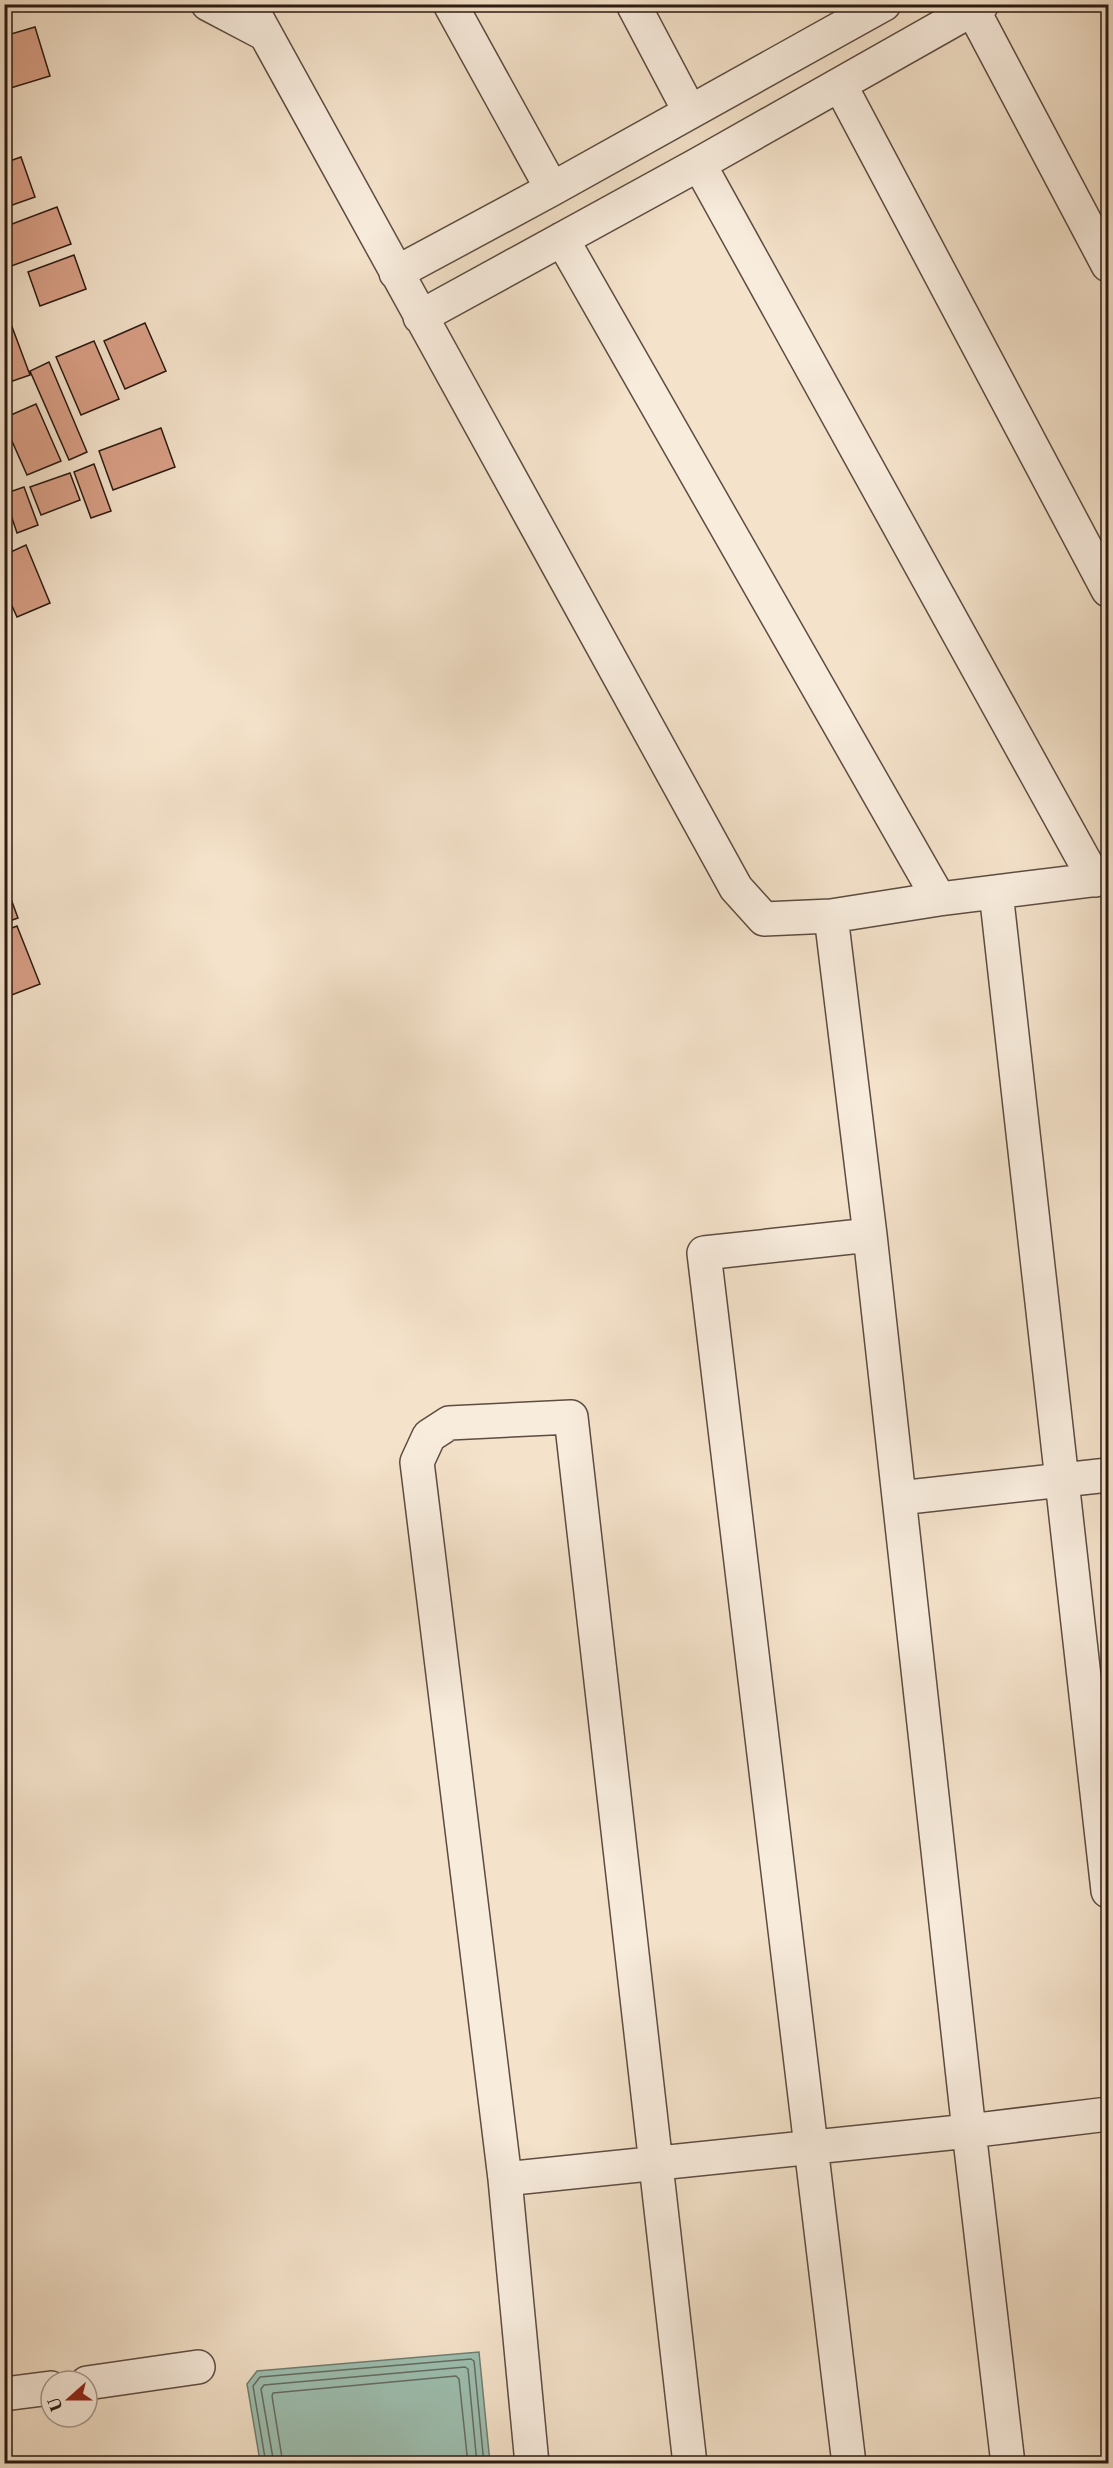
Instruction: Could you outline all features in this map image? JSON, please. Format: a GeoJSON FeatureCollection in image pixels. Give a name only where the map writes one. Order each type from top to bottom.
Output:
{"type":"FeatureCollection","features":[{"type":"Feature","properties":{"kind":"street"},"geometry":{"type":"LineString","coordinates":[[208,4],[265,33]]}},
{"type":"Feature","properties":{"kind":"street"},"geometry":{"type":"LineString","coordinates":[[249,4],[736,888],[764,919],[831,916],[939,899],[1102,879],[699,164]]}},
{"type":"Feature","properties":{"kind":"street"},"geometry":{"type":"LineString","coordinates":[[450,4],[552,189]]}},
{"type":"Feature","properties":{"kind":"street"},"geometry":{"type":"LineString","coordinates":[[633,4],[699,107],[731,146]]}},
{"type":"Feature","properties":{"kind":"street"},"geometry":{"type":"LineString","coordinates":[[396,273],[884,4]]}},
{"type":"Feature","properties":{"kind":"street"},"geometry":{"type":"LineString","coordinates":[[420,317],[699,164],[977,7],[1108,265]]}},
{"type":"Feature","properties":{"kind":"street"},"geometry":{"type":"LineString","coordinates":[[840,85],[1108,591]]}},
{"type":"Feature","properties":{"kind":"street"},"geometry":{"type":"LineString","coordinates":[[562,239],[939,899]]}},
{"type":"Feature","properties":{"kind":"street"},"geometry":{"type":"LineString","coordinates":[[996,892],[1108,1891]]}},
{"type":"Feature","properties":{"kind":"street"},"geometry":{"type":"LineString","coordinates":[[831,916],[870,1235],[1008,2463]]}},
{"type":"Feature","properties":{"kind":"street"},"geometry":{"type":"LineString","coordinates":[[849,2463],[704,1253],[870,1235]]}},
{"type":"Feature","properties":{"kind":"street"},"geometry":{"type":"LineString","coordinates":[[532,2463],[505,2179],[417,1462],[429,1436],[449,1423],[571,1417],[690,2463]]}},
{"type":"Feature","properties":{"kind":"street"},"geometry":{"type":"LineString","coordinates":[[899,1498],[1108,1475]]}},
{"type":"Feature","properties":{"kind":"street"},"geometry":{"type":"LineString","coordinates":[[505,2179],[969,2131],[1108,2114]]}},
{"type":"Feature","properties":{"kind":"street"},"geometry":{"type":"LineString","coordinates":[[99,2381],[198,2367]]}},
{"type":"Feature","properties":{"kind":"street"},"geometry":{"type":"LineString","coordinates":[[4,2394],[39,2390]]}},
{"type":"Feature","properties":{"kind":"water"},"geometry":{"type":"Polygon","coordinates":[[[479,2352],[490,2463],[262,2464],[260,2461],[247,2384],[257,2371],[479,2352]]]}},
{"type":"Feature","properties":{"kind":"building"},"geometry":{"type":"Polygon","coordinates":[[[35,27],[50,76],[4,90],[4,36],[35,27]]]}},
{"type":"Feature","properties":{"kind":"building"},"geometry":{"type":"Polygon","coordinates":[[[21,157],[35,197],[4,208],[4,163],[21,157]]]}},
{"type":"Feature","properties":{"kind":"building"},"geometry":{"type":"Polygon","coordinates":[[[57,207],[71,244],[6,268],[4,227],[57,207]]]}},
{"type":"Feature","properties":{"kind":"building"},"geometry":{"type":"Polygon","coordinates":[[[74,255],[86,289],[40,306],[28,272],[74,255]]]}},
{"type":"Feature","properties":{"kind":"building"},"geometry":{"type":"Polygon","coordinates":[[[8,316],[30,375],[4,384],[4,318],[8,316]]]}},
{"type":"Feature","properties":{"kind":"building"},"geometry":{"type":"Polygon","coordinates":[[[145,323],[166,371],[125,389],[104,341],[145,323]]]}},
{"type":"Feature","properties":{"kind":"building"},"geometry":{"type":"Polygon","coordinates":[[[94,341],[119,399],[81,415],[56,357],[94,341]]]}},
{"type":"Feature","properties":{"kind":"building"},"geometry":{"type":"Polygon","coordinates":[[[49,362],[87,452],[69,460],[30,371],[49,362]]]}},
{"type":"Feature","properties":{"kind":"building"},"geometry":{"type":"Polygon","coordinates":[[[36,404],[61,461],[27,475],[4,423],[4,418],[36,404]]]}},
{"type":"Feature","properties":{"kind":"building"},"geometry":{"type":"Polygon","coordinates":[[[161,428],[175,467],[113,490],[99,451],[161,428]]]}},
{"type":"Feature","properties":{"kind":"building"},"geometry":{"type":"Polygon","coordinates":[[[94,464],[111,511],[91,518],[74,472],[94,464]]]}},
{"type":"Feature","properties":{"kind":"building"},"geometry":{"type":"Polygon","coordinates":[[[70,473],[80,500],[41,515],[30,487],[70,473]]]}},
{"type":"Feature","properties":{"kind":"building"},"geometry":{"type":"Polygon","coordinates":[[[24,487],[38,525],[17,533],[4,494],[24,487]]]}},
{"type":"Feature","properties":{"kind":"building"},"geometry":{"type":"Polygon","coordinates":[[[26,545],[50,603],[17,617],[4,588],[4,555],[26,545]]]}},
{"type":"Feature","properties":{"kind":"building"},"geometry":{"type":"Polygon","coordinates":[[[4,607],[10,622],[4,624],[4,607]]]}},
{"type":"Feature","properties":{"kind":"building"},"geometry":{"type":"Polygon","coordinates":[[[7,888],[18,918],[4,923],[4,889],[7,888]]]}},
{"type":"Feature","properties":{"kind":"building"},"geometry":{"type":"Polygon","coordinates":[[[17,926],[40,984],[4,998],[4,931],[17,926]]]}}]}
